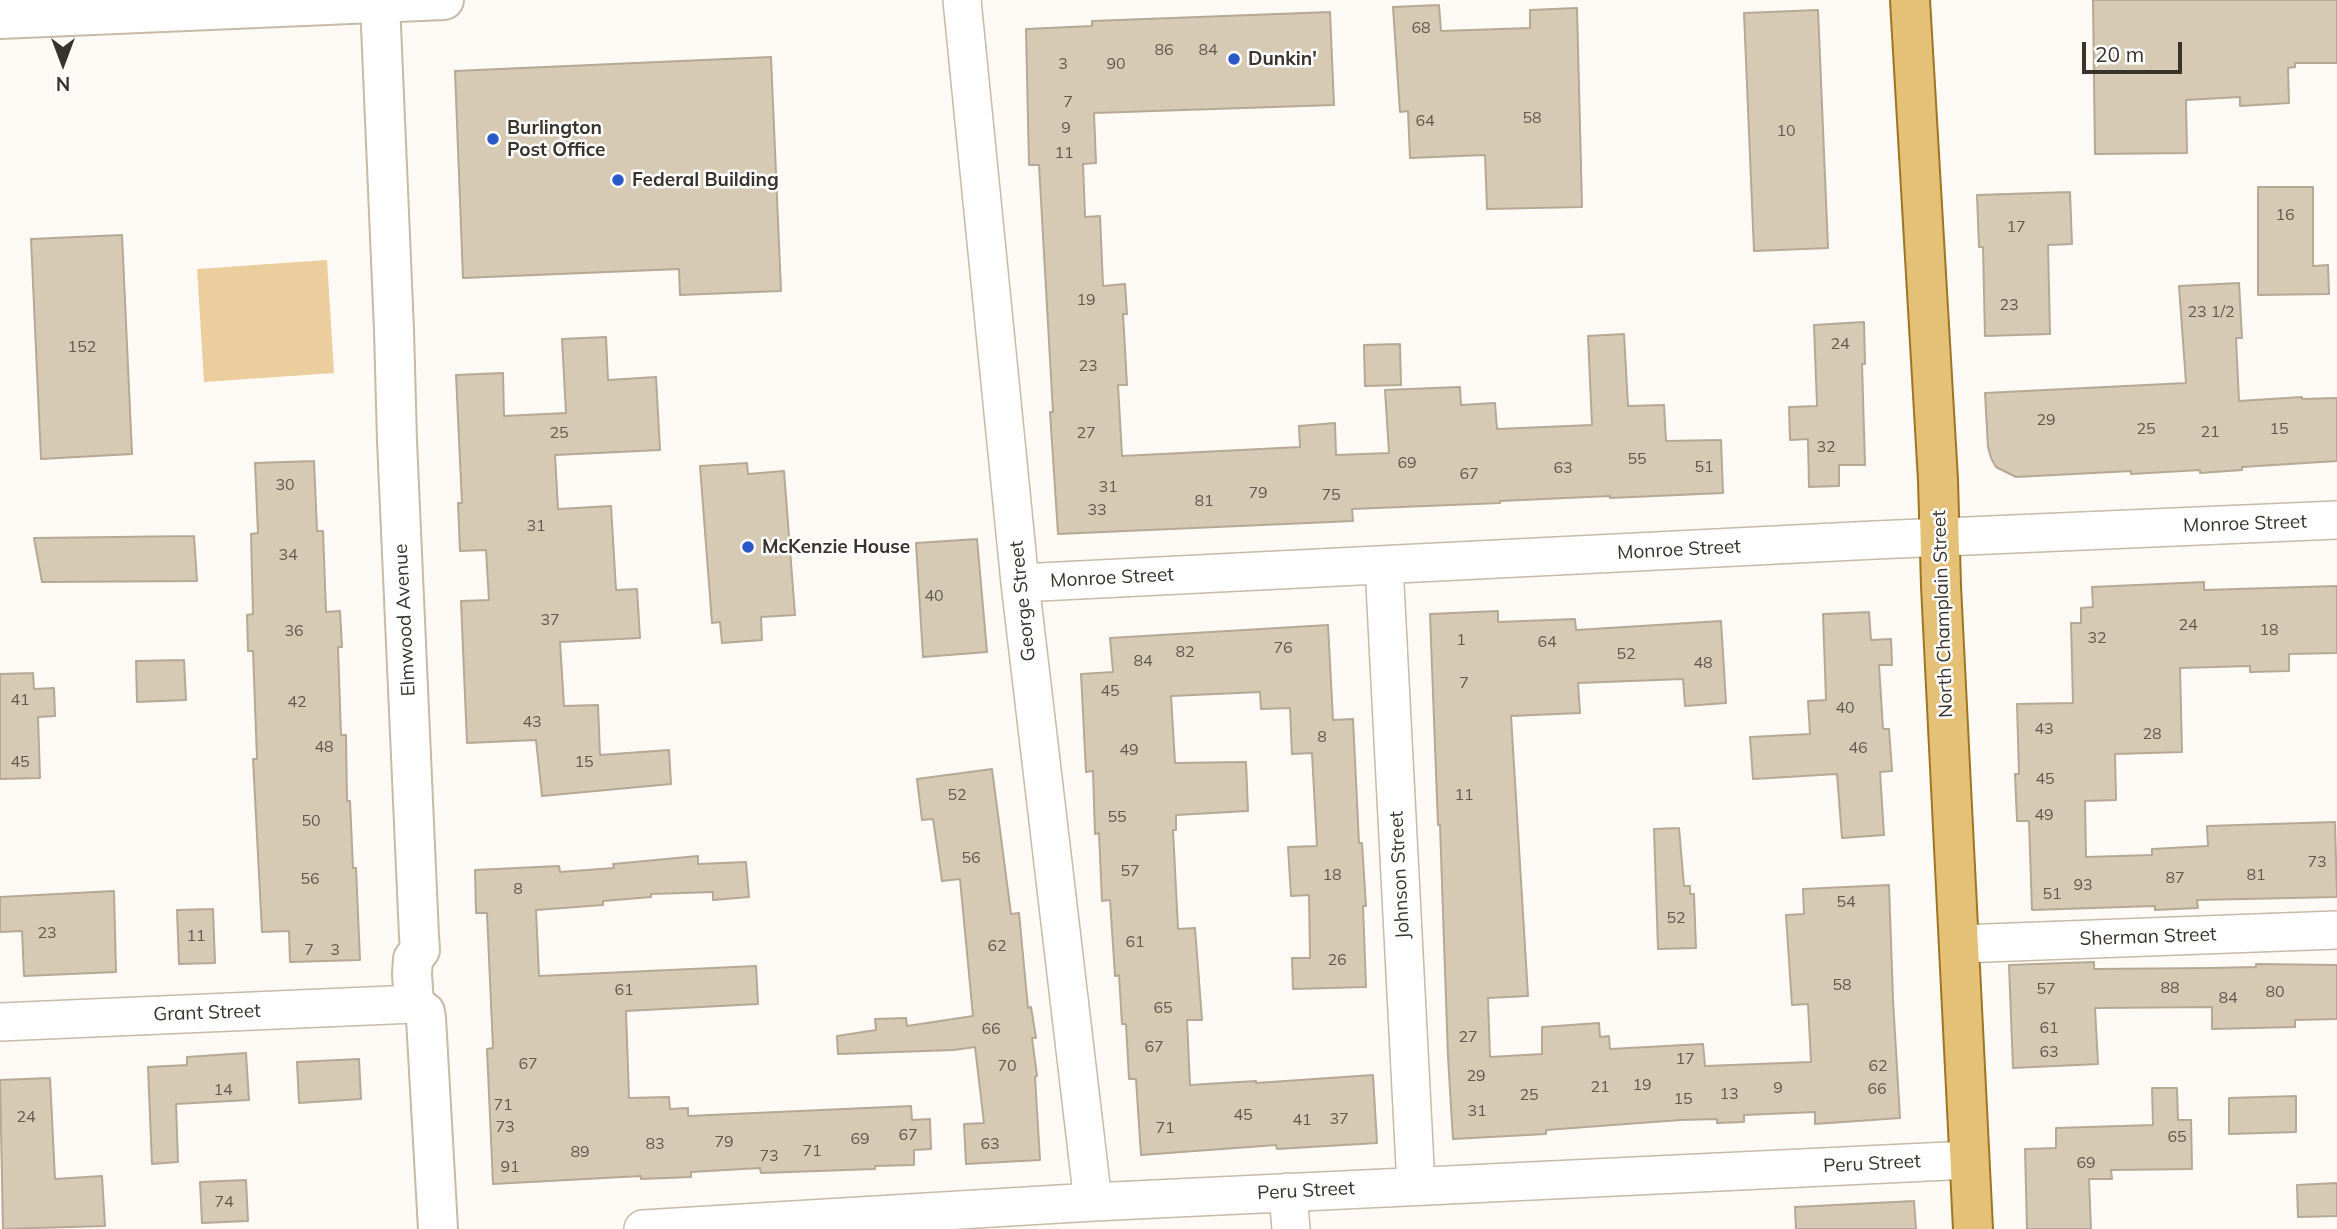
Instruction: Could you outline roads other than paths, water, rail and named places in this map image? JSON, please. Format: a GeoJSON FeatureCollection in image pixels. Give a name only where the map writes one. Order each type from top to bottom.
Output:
{"type":"FeatureCollection","features":[{"type":"Feature","properties":{"kind":"main road","name":"North Champlain Street"},"geometry":{"type":"LineString","coordinates":[[1910,0],[1923,203],[1973,1229]]}},
{"type":"Feature","properties":{"kind":"street"},"geometry":{"type":"LineString","coordinates":[[0,19],[444,0]]}},
{"type":"Feature","properties":{"kind":"street","name":"George Street"},"geometry":{"type":"LineString","coordinates":[[962,0],[1020,583],[1093,1202]]}},
{"type":"Feature","properties":{"kind":"street","name":"Elmwood Avenue"},"geometry":{"type":"LineString","coordinates":[[380,2],[420,950],[412,963],[414,1004],[425,1012],[426,1018],[438,1229]]}},
{"type":"Feature","properties":{"kind":"street","name":"Monroe Street"},"geometry":{"type":"LineString","coordinates":[[1020,583],[2337,520]]}},
{"type":"Feature","properties":{"kind":"street","name":"Johnson Street"},"geometry":{"type":"LineString","coordinates":[[1384,565],[1416,1186]]}},
{"type":"Feature","properties":{"kind":"street","name":"Sherman Street"},"geometry":{"type":"LineString","coordinates":[[1959,944],[2337,930]]}},
{"type":"Feature","properties":{"kind":"street","name":"Grant Street"},"geometry":{"type":"LineString","coordinates":[[0,1021],[414,1004]]}},
{"type":"Feature","properties":{"kind":"street","name":"Peru Street"},"geometry":{"type":"LineString","coordinates":[[643,1229],[1093,1202],[1969,1160]]}},
{"type":"Feature","properties":{"kind":"street"},"geometry":{"type":"LineString","coordinates":[[1288,1192],[1291,1229]]}},
{"type":"Feature","properties":{"kind":"place","name":"Dunkin'"},"geometry":{"type":"Point","coordinates":[1234,59]}},
{"type":"Feature","properties":{"kind":"place","name":"Burlington Post Office"},"geometry":{"type":"Point","coordinates":[493,139]}},
{"type":"Feature","properties":{"kind":"place","name":"Federal Building"},"geometry":{"type":"Point","coordinates":[618,180]}},
{"type":"Feature","properties":{"kind":"place","name":"McKenzie House"},"geometry":{"type":"Point","coordinates":[748,547]}}]}
